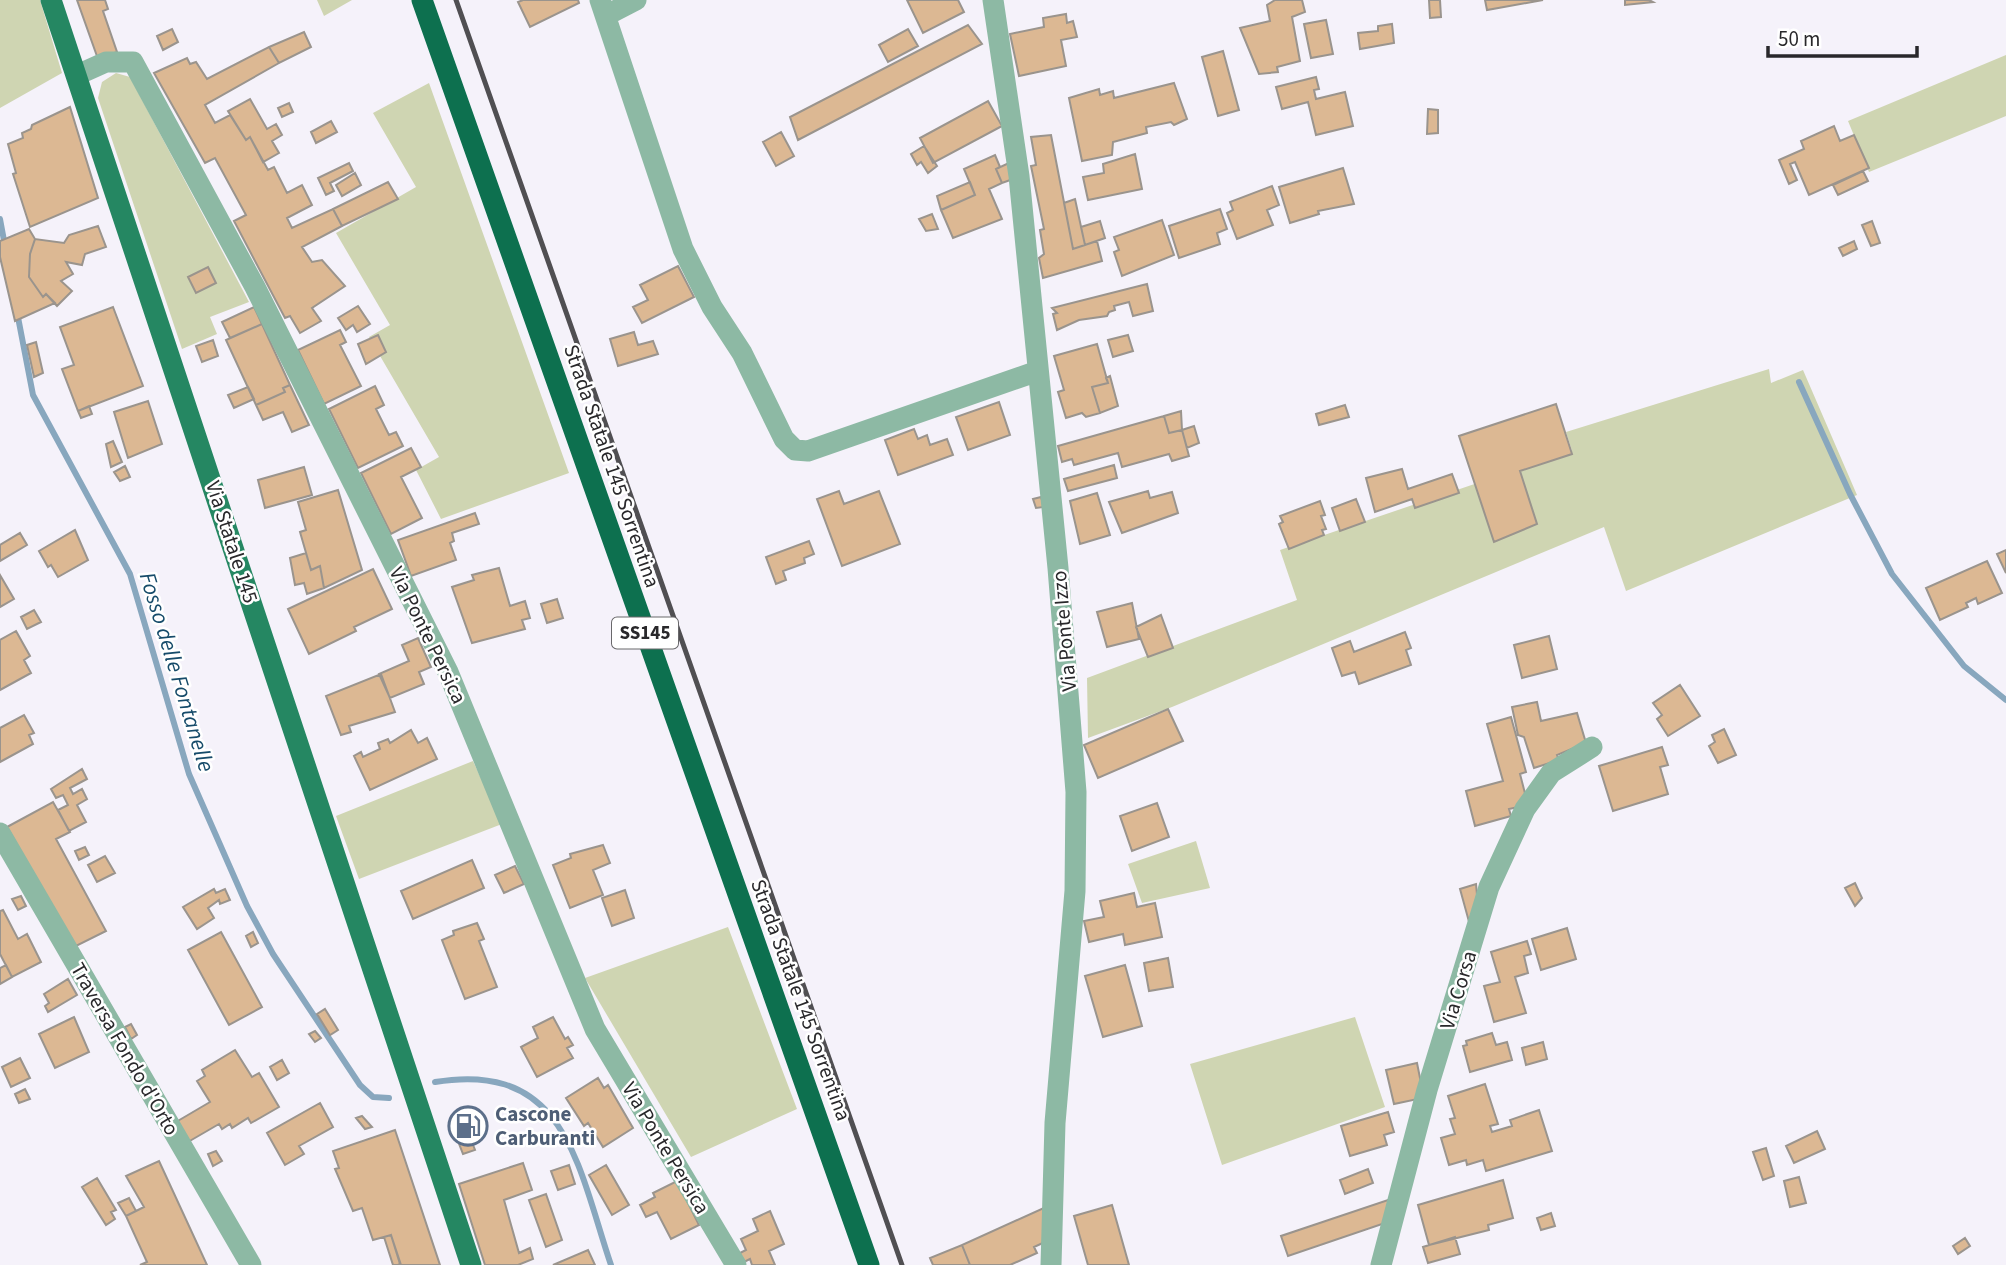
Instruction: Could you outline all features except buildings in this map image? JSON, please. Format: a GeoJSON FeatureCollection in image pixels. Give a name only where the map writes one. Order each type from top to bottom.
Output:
{"type":"FeatureCollection","features":[{"type":"Feature","properties":{"kind":"highway","name":"Strada Statale 145 Sorrentina"},"geometry":{"type":"LineString","coordinates":[[422,0],[869,1265]]}},
{"type":"Feature","properties":{"kind":"main road","name":"Via Statale 145"},"geometry":{"type":"LineString","coordinates":[[51,0],[471,1265]]}},
{"type":"Feature","properties":{"kind":"street"},"geometry":{"type":"LineString","coordinates":[[636,0],[604,8],[628,91],[683,249],[712,307],[742,353],[785,439],[795,450],[808,451],[1038,371]]}},
{"type":"Feature","properties":{"kind":"street","name":"Via Ponte Izzo"},"geometry":{"type":"LineString","coordinates":[[993,0],[1019,176],[1076,792],[1076,891],[1055,1123],[1051,1265]]}},
{"type":"Feature","properties":{"kind":"street","name":"Via Ponte Persica"},"geometry":{"type":"LineString","coordinates":[[77,75],[106,62],[133,62],[255,288],[449,672],[595,1029],[736,1265]]}},
{"type":"Feature","properties":{"kind":"street","name":"Via Corsa"},"geometry":{"type":"LineString","coordinates":[[1381,1265],[1404,1188],[1427,1090],[1489,887],[1525,809],[1551,773],[1592,747]]}},
{"type":"Feature","properties":{"kind":"street","name":"Traversa Fondo d'Orto"},"geometry":{"type":"LineString","coordinates":[[0,833],[251,1265]]}},
{"type":"Feature","properties":{"kind":"green space"},"geometry":{"type":"Polygon","coordinates":[[[0,0],[40,0],[62,73],[0,108],[0,0]]]}},
{"type":"Feature","properties":{"kind":"green space"},"geometry":{"type":"Polygon","coordinates":[[[317,0],[352,0],[324,16],[317,0]]]}},
{"type":"Feature","properties":{"kind":"green space"},"geometry":{"type":"Polygon","coordinates":[[[2006,55],[2006,116],[1869,172],[1848,121],[2006,55]]]}},
{"type":"Feature","properties":{"kind":"green space"},"geometry":{"type":"Polygon","coordinates":[[[116,73],[130,77],[249,302],[210,317],[217,334],[182,349],[98,98],[102,82],[116,73]]]}},
{"type":"Feature","properties":{"kind":"green space"},"geometry":{"type":"Polygon","coordinates":[[[429,83],[569,473],[441,519],[416,470],[439,457],[369,337],[390,325],[336,233],[416,187],[373,113],[429,83]]]}},
{"type":"Feature","properties":{"kind":"green space"},"geometry":{"type":"Polygon","coordinates":[[[1769,369],[1771,383],[1803,370],[1857,495],[1626,591],[1604,527],[1172,707],[1088,738],[1087,678],[1297,600],[1280,550],[1572,451],[1566,432],[1769,369]]]}},
{"type":"Feature","properties":{"kind":"green space"},"geometry":{"type":"Polygon","coordinates":[[[473,761],[502,824],[359,879],[336,816],[473,761]]]}},
{"type":"Feature","properties":{"kind":"green space"},"geometry":{"type":"Polygon","coordinates":[[[1196,841],[1210,888],[1142,903],[1128,864],[1196,841]]]}},
{"type":"Feature","properties":{"kind":"green space"},"geometry":{"type":"Polygon","coordinates":[[[728,927],[797,1109],[691,1157],[585,978],[728,927]]]}},
{"type":"Feature","properties":{"kind":"green space"},"geometry":{"type":"Polygon","coordinates":[[[1355,1017],[1385,1107],[1222,1165],[1190,1064],[1355,1017]]]}},
{"type":"Feature","properties":{"kind":"waterway","name":"Fosso delle Fontanelle"},"geometry":{"type":"LineString","coordinates":[[0,219],[5,246]]}},
{"type":"Feature","properties":{"kind":"waterway","name":"Fosso delle Fontanelle"},"geometry":{"type":"LineString","coordinates":[[17,312],[33,395],[130,574],[189,774],[247,906],[273,954],[360,1085],[373,1097],[389,1098]]}},
{"type":"Feature","properties":{"kind":"waterway","name":"Fosso delle Fontanelle"},"geometry":{"type":"LineString","coordinates":[[1799,382],[1850,494],[1892,574],[1964,666],[2006,700]]}},
{"type":"Feature","properties":{"kind":"waterway","name":"Fosso delle Fontanelle"},"geometry":{"type":"LineString","coordinates":[[435,1082],[479,1080],[514,1088],[540,1105],[560,1129],[576,1159],[611,1265]]}},
{"type":"Feature","properties":{"kind":"railway"},"geometry":{"type":"LineString","coordinates":[[456,0],[902,1265]]}},
{"type":"Feature","properties":{"kind":"place","name":"Cascone Carburanti"},"geometry":{"type":"Point","coordinates":[468,1126]}}]}
